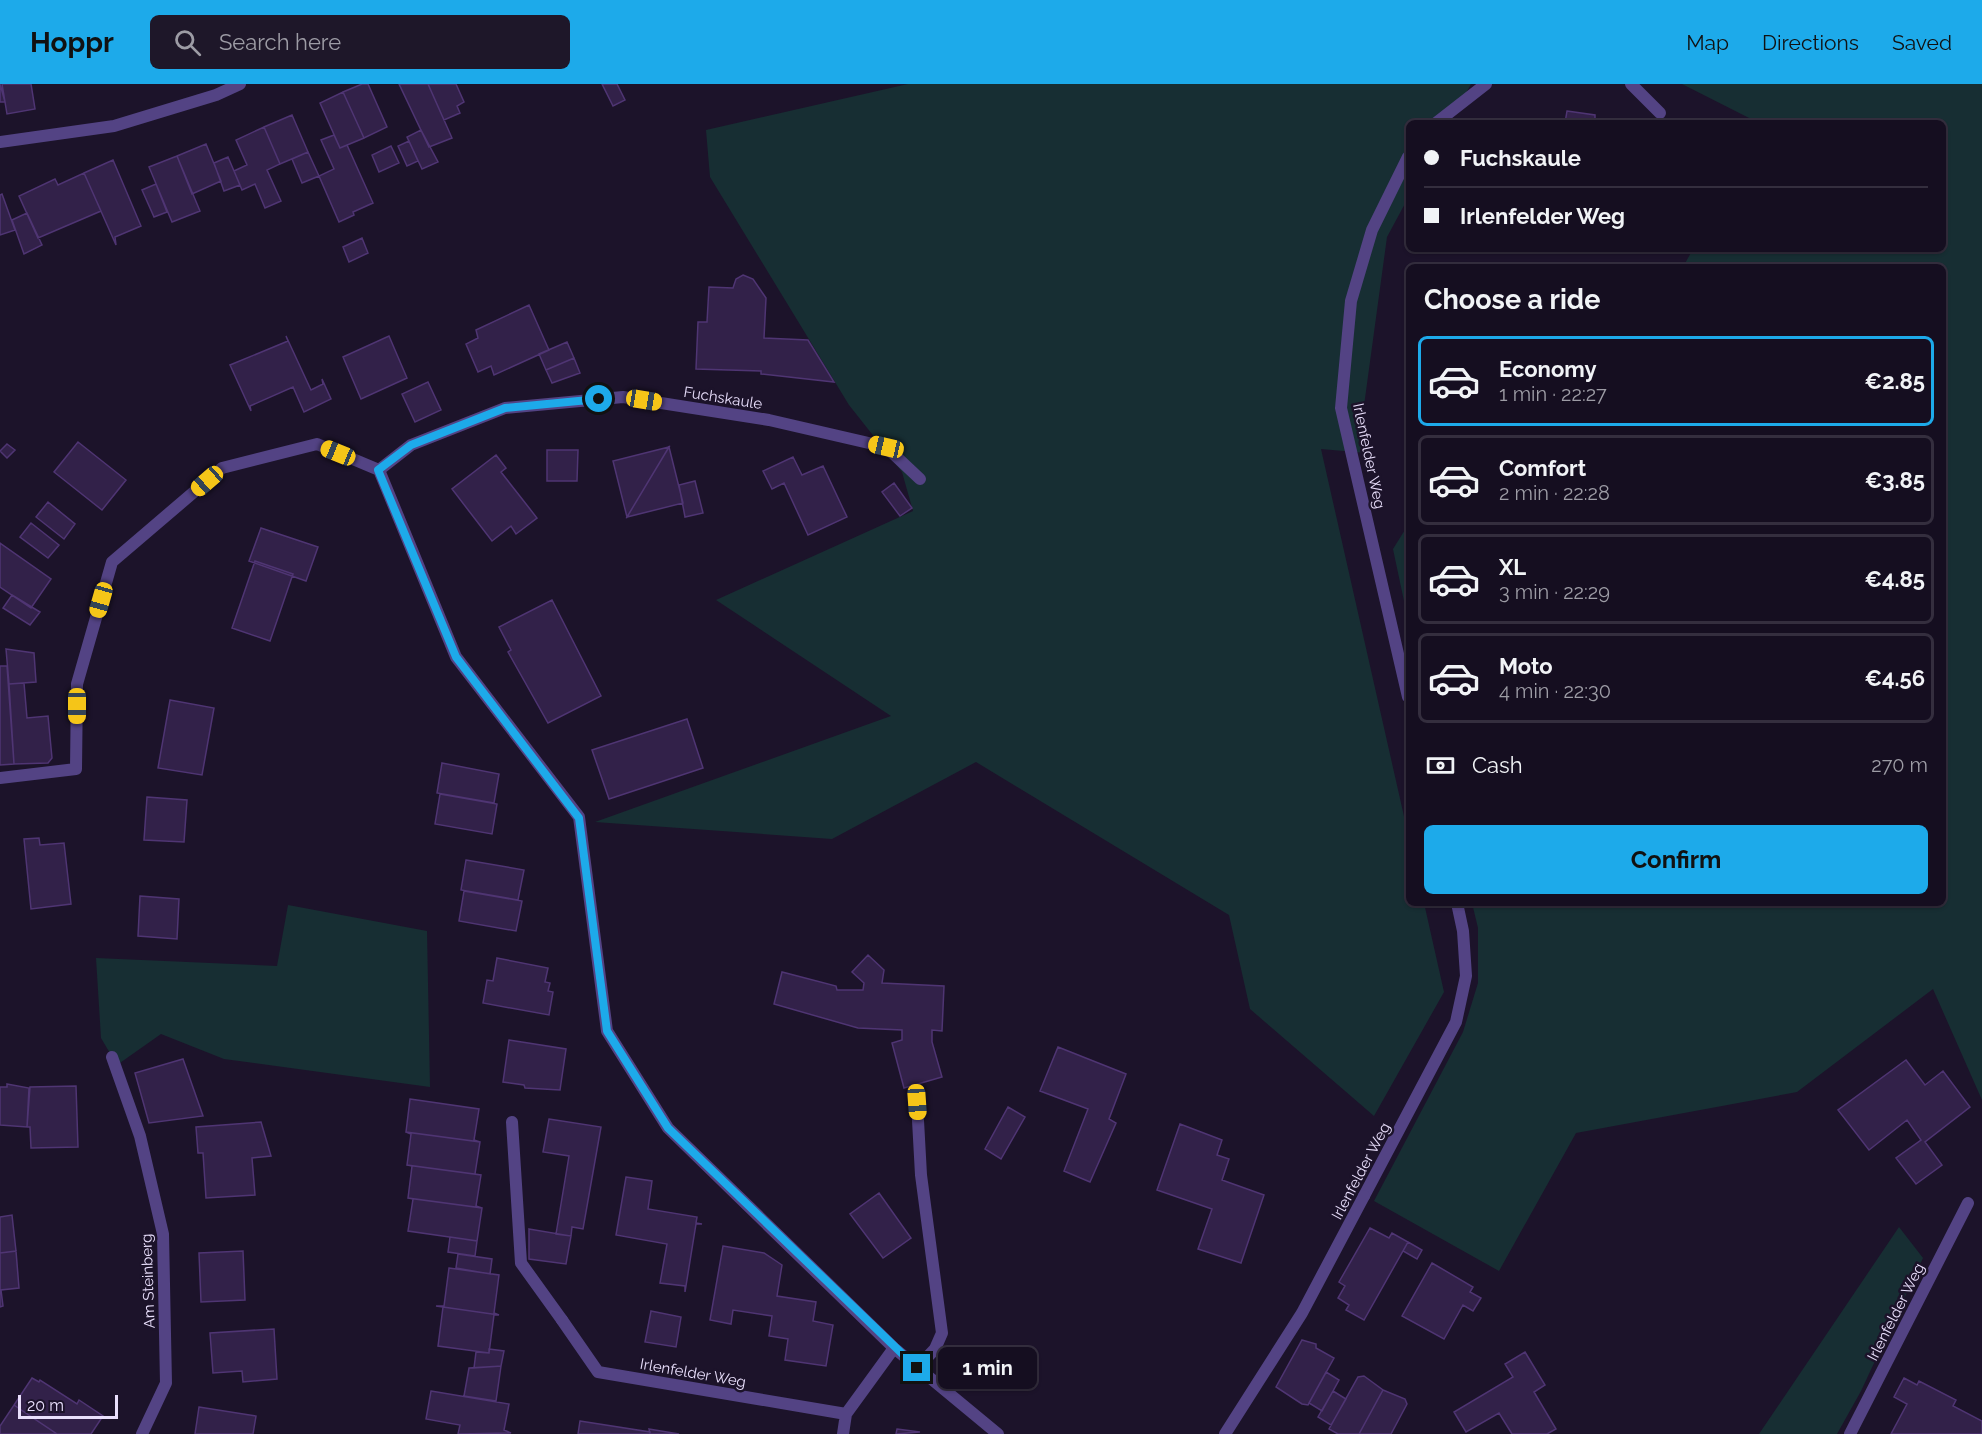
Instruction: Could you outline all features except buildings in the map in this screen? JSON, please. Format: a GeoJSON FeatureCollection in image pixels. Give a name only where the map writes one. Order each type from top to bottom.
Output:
{"type":"FeatureCollection","features":[{"type":"Feature","properties":{"kind":"street"},"geometry":{"type":"LineString","coordinates":[[0,142],[114,126],[216,95],[240,84]]}},
{"type":"Feature","properties":{"kind":"street"},"geometry":{"type":"LineString","coordinates":[[1440,120],[1486,84]]}},
{"type":"Feature","properties":{"kind":"street"},"geometry":{"type":"LineString","coordinates":[[1631,84],[1660,112]]}},
{"type":"Feature","properties":{"kind":"street","name":"Irlenfelder Weg"},"geometry":{"type":"LineString","coordinates":[[1406,161],[1372,230],[1351,301],[1341,408],[1406,688]]}},
{"type":"Feature","properties":{"kind":"street","name":"Fuchskaule"},"geometry":{"type":"LineString","coordinates":[[378,470],[411,445],[505,408],[623,397],[769,420],[886,447],[920,478]]}},
{"type":"Feature","properties":{"kind":"street"},"geometry":{"type":"LineString","coordinates":[[0,778],[76,769],[77,684],[112,562],[222,468],[317,444],[378,470],[456,657],[579,818],[607,1031],[668,1128],[894,1348],[998,1434]]}},
{"type":"Feature","properties":{"kind":"street","name":"Irlenfelder Weg"},"geometry":{"type":"LineString","coordinates":[[1225,1434],[1302,1313],[1456,1022],[1466,976],[1463,931],[1458,906]]}},
{"type":"Feature","properties":{"kind":"street","name":"Am Steinberg"},"geometry":{"type":"LineString","coordinates":[[112,1057],[140,1136],[163,1234],[166,1383],[142,1434]]}},
{"type":"Feature","properties":{"kind":"street"},"geometry":{"type":"LineString","coordinates":[[917,1102],[921,1175],[942,1333],[935,1349],[917,1368]]}},
{"type":"Feature","properties":{"kind":"street","name":"Irlenfelder Weg"},"geometry":{"type":"LineString","coordinates":[[512,1122],[521,1263],[598,1372],[846,1414]]}},
{"type":"Feature","properties":{"kind":"street","name":"Irlenfelder Weg"},"geometry":{"type":"LineString","coordinates":[[1850,1434],[1968,1203]]}},
{"type":"Feature","properties":{"kind":"street"},"geometry":{"type":"LineString","coordinates":[[843,1434],[846,1414],[894,1348]]}},
{"type":"Feature","properties":{"kind":"green space"},"geometry":{"type":"Polygon","coordinates":[[[908,84],[1471,84],[1451,120],[1406,120],[1406,202],[1387,237],[1363,413],[1366,453],[1321,449],[1406,825],[1406,906],[1425,906],[1444,992],[1374,1116],[1250,1009],[1229,915],[976,762],[832,839],[595,822],[891,716],[716,600],[913,511],[902,472],[849,405],[710,177],[706,130],[908,84]]]}},
{"type":"Feature","properties":{"kind":"green space"},"geometry":{"type":"Polygon","coordinates":[[[1682,84],[1982,84],[1982,1100],[1933,989],[1797,1092],[1576,1133],[1499,1271],[1374,1201],[1463,1032],[1478,983],[1478,928],[1473,906],[1946,906],[1946,264],[1685,264],[1691,252],[1946,252],[1946,120],[1753,120],[1682,84]]]}},
{"type":"Feature","properties":{"kind":"green space"},"geometry":{"type":"Polygon","coordinates":[[[1406,528],[1406,611],[1393,549],[1406,528]]]}},
{"type":"Feature","properties":{"kind":"green space"},"geometry":{"type":"Polygon","coordinates":[[[288,905],[427,931],[430,1087],[224,1059],[161,1034],[117,1065],[101,1038],[96,958],[277,966],[288,905]]]}},
{"type":"Feature","properties":{"kind":"green space"},"geometry":{"type":"Polygon","coordinates":[[[1899,1227],[1923,1258],[1861,1391],[1837,1434],[1759,1434],[1899,1227]]]}},
{"type":"Feature","properties":{"kind":"route"},"geometry":{"type":"LineString","coordinates":[[599,399],[505,408],[411,445],[378,470],[456,657],[579,818],[607,1031],[668,1128],[917,1368]]}}]}
